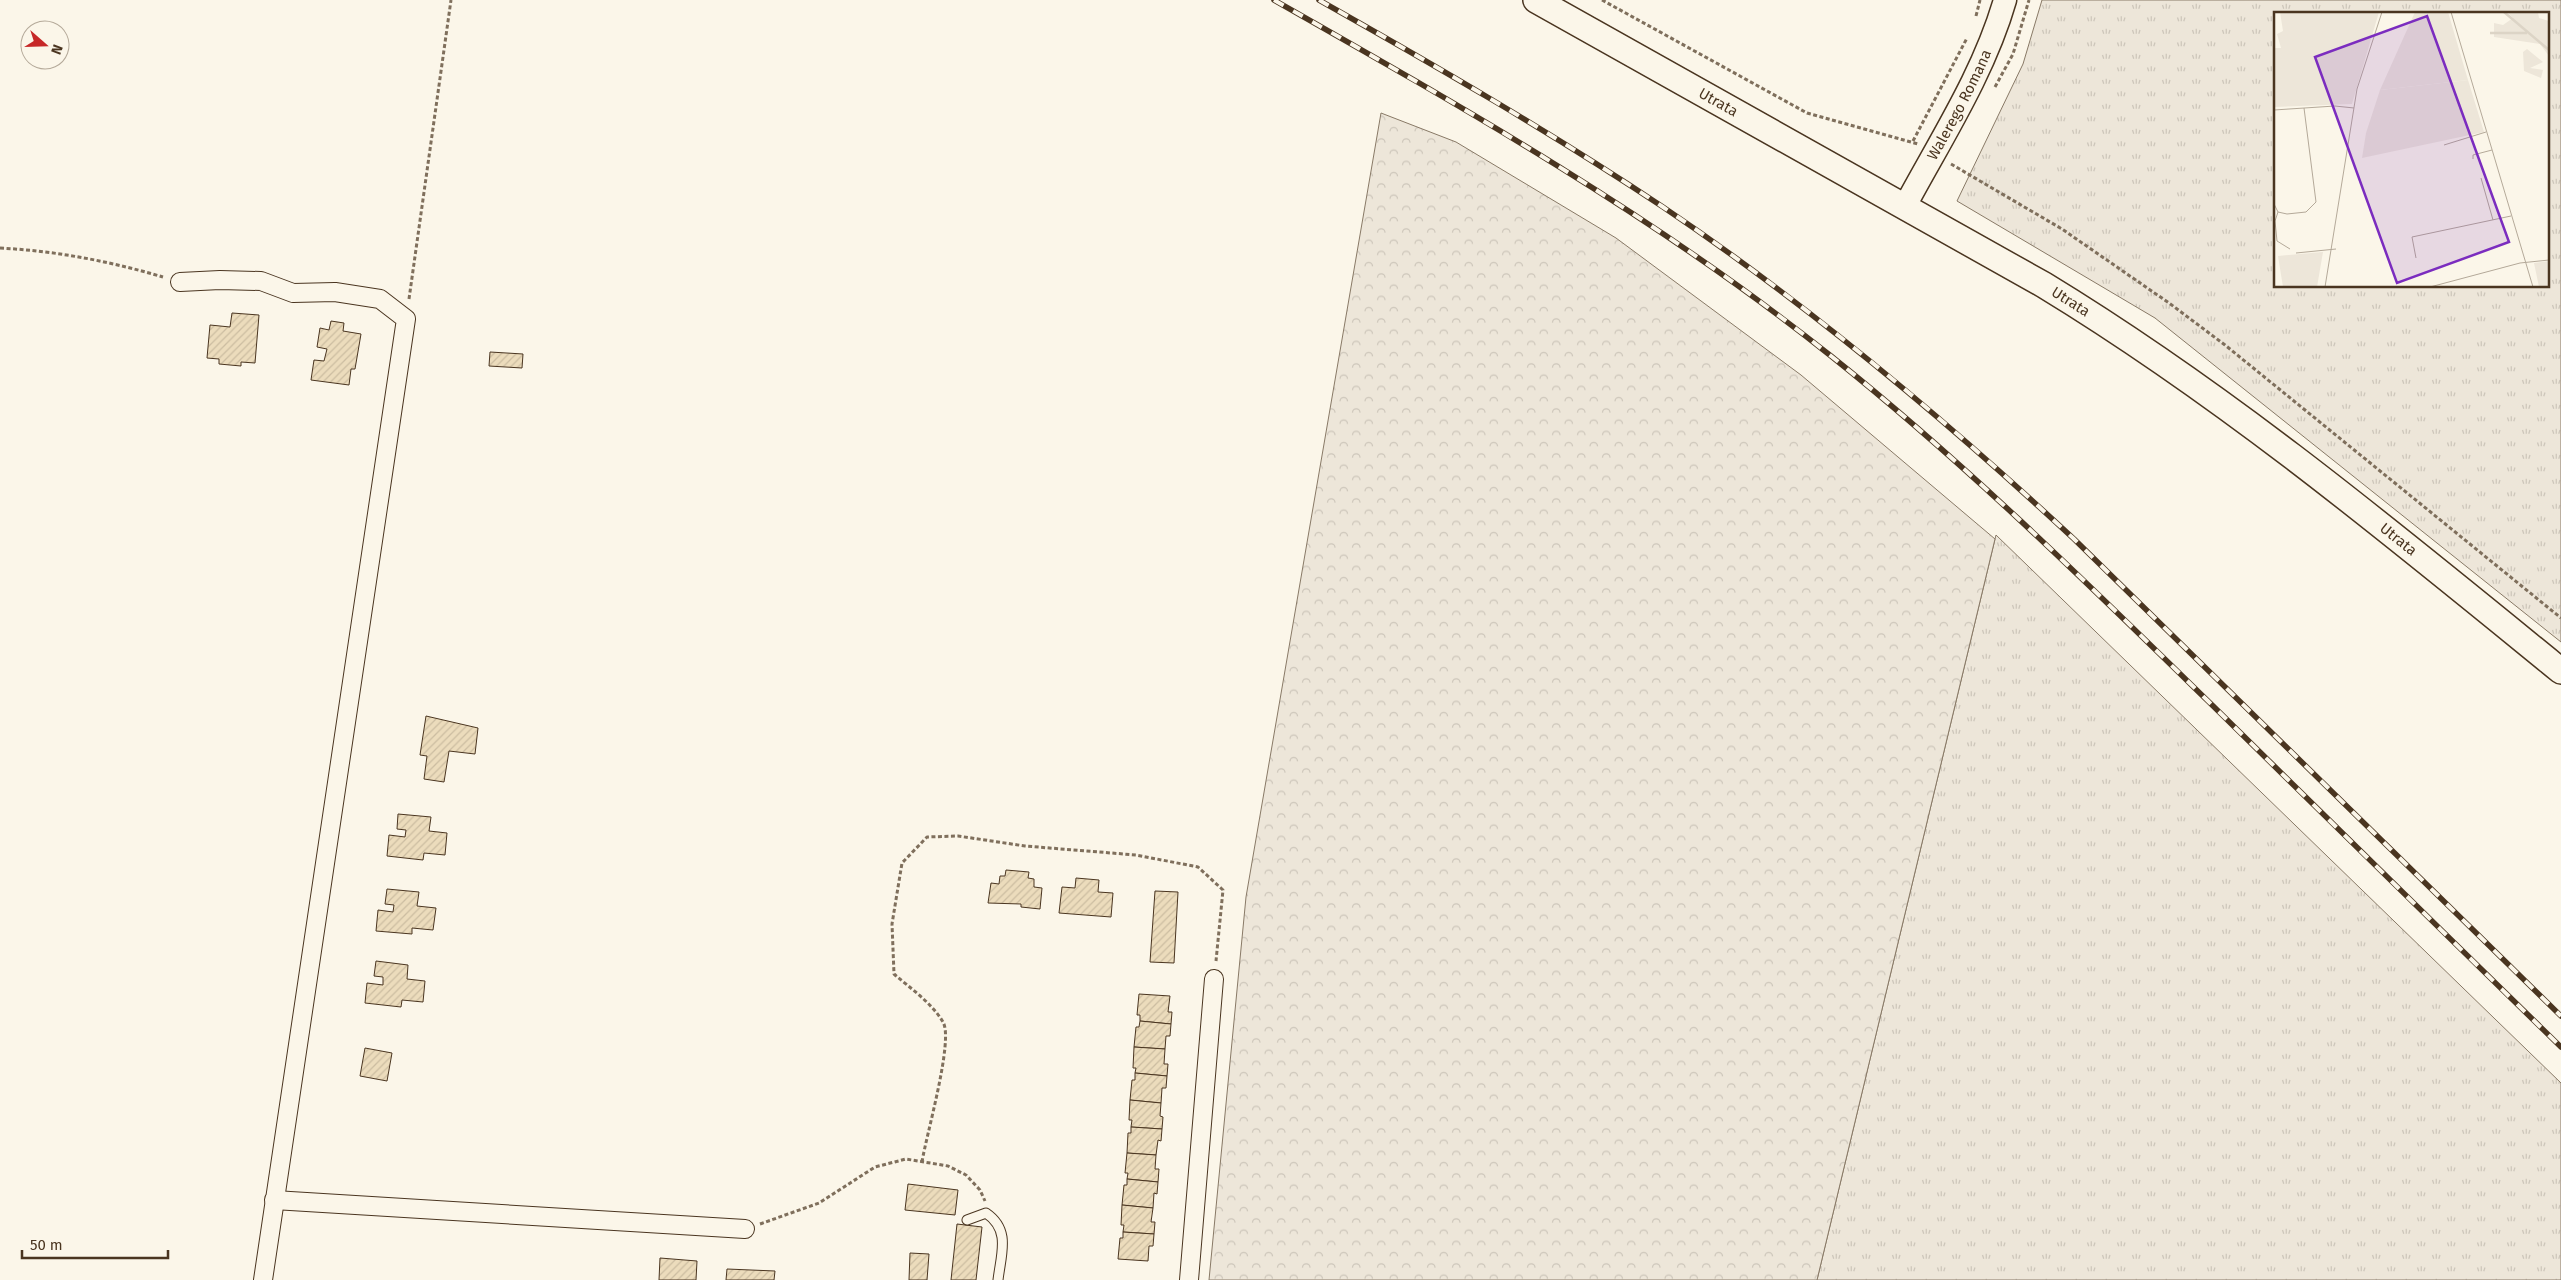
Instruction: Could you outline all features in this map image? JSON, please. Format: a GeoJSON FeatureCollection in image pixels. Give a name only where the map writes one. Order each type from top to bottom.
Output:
{"type":"FeatureCollection","features":[{"type":"Feature","properties":{"kind":"main road","name":"Utrata"},"geometry":{"type":"LineString","coordinates":[[1536,0],[2074,302],[2206,391],[2292,454],[2561,670]]}},
{"type":"Feature","properties":{"kind":"street","name":"Walerego Romana"},"geometry":{"type":"LineString","coordinates":[[1905,206],[1973,81],[1996,30],[2005,0]]}},
{"type":"Feature","properties":{"kind":"street"},"geometry":{"type":"LineString","coordinates":[[180,282],[220,280],[261,281],[293,293],[335,292],[380,299],[406,319],[378,519],[263,1280]]}},
{"type":"Feature","properties":{"kind":"street"},"geometry":{"type":"LineString","coordinates":[[1189,1280],[1214,979]]}},
{"type":"Feature","properties":{"kind":"street"},"geometry":{"type":"LineString","coordinates":[[274,1200],[745,1229]]}},
{"type":"Feature","properties":{"kind":"lane"},"geometry":{"type":"LineString","coordinates":[[967,1220],[986,1212],[993,1217],[1004,1234],[998,1280]]}},
{"type":"Feature","properties":{"kind":"path"},"geometry":{"type":"LineString","coordinates":[[406,319],[451,0]]}},
{"type":"Feature","properties":{"kind":"path"},"geometry":{"type":"LineString","coordinates":[[1602,0],[1807,113],[1913,141],[2062,229],[2169,303],[2247,363],[2561,618]]}},
{"type":"Feature","properties":{"kind":"path"},"geometry":{"type":"LineString","coordinates":[[1974,22],[1980,0]]}},
{"type":"Feature","properties":{"kind":"path"},"geometry":{"type":"LineString","coordinates":[[1913,141],[1972,30]]}},
{"type":"Feature","properties":{"kind":"path"},"geometry":{"type":"LineString","coordinates":[[0,248],[56,252],[121,265],[180,282]]}},
{"type":"Feature","properties":{"kind":"path"},"geometry":{"type":"LineString","coordinates":[[922,1162],[946,1051],[944,1023],[923,1000],[894,974],[892,924],[902,863],[927,837],[958,836],[1025,846],[1136,855],[1198,867],[1223,890],[1214,979]]}},
{"type":"Feature","properties":{"kind":"path"},"geometry":{"type":"LineString","coordinates":[[745,1229],[819,1203],[875,1167],[906,1159],[948,1166],[966,1175],[980,1190],[993,1217]]}},
{"type":"Feature","properties":{"kind":"green space"},"geometry":{"type":"Polygon","coordinates":[[[2042,0],[2561,0],[2561,642],[2155,318],[1957,201],[2023,64],[2042,0]]]}},
{"type":"Feature","properties":{"kind":"green space"},"geometry":{"type":"Polygon","coordinates":[[[1381,113],[1456,142],[1616,238],[1801,375],[1995,539],[1817,1280],[1209,1280],[1246,897],[1381,113]]]}},
{"type":"Feature","properties":{"kind":"green space"},"geometry":{"type":"Polygon","coordinates":[[[1996,535],[2561,1083],[2561,1280],[1817,1280],[1996,535]]]}},
{"type":"Feature","properties":{"kind":"building"},"geometry":{"type":"Polygon","coordinates":[[[232,313],[259,315],[255,363],[241,362],[241,366],[219,364],[219,359],[207,358],[210,325],[230,327],[232,313]]]}},
{"type":"Feature","properties":{"kind":"building"},"geometry":{"type":"Polygon","coordinates":[[[331,321],[344,323],[343,331],[361,334],[355,369],[351,369],[349,385],[311,380],[314,360],[324,361],[327,349],[317,347],[320,328],[329,330],[331,321]]]}},
{"type":"Feature","properties":{"kind":"building"},"geometry":{"type":"Polygon","coordinates":[[[490,352],[523,354],[522,368],[489,366],[490,352]]]}},
{"type":"Feature","properties":{"kind":"building"},"geometry":{"type":"Polygon","coordinates":[[[426,716],[478,728],[475,754],[449,751],[444,782],[424,779],[427,756],[420,755],[426,716]]]}},
{"type":"Feature","properties":{"kind":"building"},"geometry":{"type":"Polygon","coordinates":[[[398,814],[431,817],[429,831],[447,833],[445,855],[424,853],[423,860],[387,856],[389,835],[405,837],[406,830],[397,829],[398,814]]]}},
{"type":"Feature","properties":{"kind":"building"},"geometry":{"type":"Polygon","coordinates":[[[1006,870],[1029,872],[1028,878],[1034,879],[1034,887],[1042,888],[1040,909],[1021,907],[1021,904],[988,903],[991,883],[999,884],[1000,876],[1005,876],[1006,870]]]}},
{"type":"Feature","properties":{"kind":"building"},"geometry":{"type":"Polygon","coordinates":[[[1076,878],[1099,880],[1098,892],[1113,893],[1111,917],[1059,913],[1062,887],[1075,888],[1076,878]]]}},
{"type":"Feature","properties":{"kind":"building"},"geometry":{"type":"Polygon","coordinates":[[[387,889],[419,892],[417,906],[436,908],[433,930],[412,928],[412,934],[376,931],[378,910],[393,912],[394,905],[385,904],[387,889]]]}},
{"type":"Feature","properties":{"kind":"building"},"geometry":{"type":"Polygon","coordinates":[[[1155,891],[1178,892],[1174,963],[1150,962],[1155,891]]]}},
{"type":"Feature","properties":{"kind":"building"},"geometry":{"type":"Polygon","coordinates":[[[376,961],[408,965],[407,979],[425,981],[423,1002],[402,1000],[401,1007],[365,1003],[367,983],[383,985],[383,977],[374,976],[376,961]]]}},
{"type":"Feature","properties":{"kind":"building"},"geometry":{"type":"Polygon","coordinates":[[[1139,994],[1170,996],[1168,1012],[1172,1012],[1171,1024],[1140,1021],[1140,1015],[1137,1015],[1139,994]]]}},
{"type":"Feature","properties":{"kind":"building"},"geometry":{"type":"Polygon","coordinates":[[[1140,1021],[1171,1024],[1170,1036],[1166,1036],[1165,1049],[1134,1047],[1136,1027],[1139,1027],[1140,1021]]]}},
{"type":"Feature","properties":{"kind":"building"},"geometry":{"type":"Polygon","coordinates":[[[1134,1047],[1165,1049],[1164,1064],[1168,1064],[1167,1076],[1135,1073],[1136,1068],[1133,1068],[1134,1047]]]}},
{"type":"Feature","properties":{"kind":"building"},"geometry":{"type":"Polygon","coordinates":[[[365,1048],[392,1053],[387,1081],[360,1076],[365,1048]]]}},
{"type":"Feature","properties":{"kind":"building"},"geometry":{"type":"Polygon","coordinates":[[[1135,1073],[1167,1076],[1166,1088],[1162,1088],[1161,1103],[1130,1100],[1132,1080],[1135,1080],[1135,1073]]]}},
{"type":"Feature","properties":{"kind":"building"},"geometry":{"type":"Polygon","coordinates":[[[1130,1100],[1161,1103],[1162,1129],[1131,1127],[1132,1120],[1129,1120],[1130,1100]]]}},
{"type":"Feature","properties":{"kind":"building"},"geometry":{"type":"Polygon","coordinates":[[[1131,1127],[1162,1129],[1161,1141],[1158,1140],[1156,1155],[1127,1153],[1128,1133],[1131,1133],[1131,1127]]]}},
{"type":"Feature","properties":{"kind":"building"},"geometry":{"type":"Polygon","coordinates":[[[1127,1153],[1156,1155],[1155,1169],[1159,1169],[1158,1182],[1127,1179],[1128,1173],[1125,1173],[1127,1153]]]}},
{"type":"Feature","properties":{"kind":"building"},"geometry":{"type":"Polygon","coordinates":[[[1127,1179],[1158,1182],[1157,1194],[1154,1193],[1153,1208],[1122,1205],[1124,1185],[1127,1185],[1127,1179]]]}},
{"type":"Feature","properties":{"kind":"building"},"geometry":{"type":"Polygon","coordinates":[[[908,1184],[958,1190],[955,1215],[905,1210],[908,1184]]]}},
{"type":"Feature","properties":{"kind":"building"},"geometry":{"type":"Polygon","coordinates":[[[1122,1205],[1153,1208],[1151,1222],[1155,1222],[1154,1234],[1123,1232],[1124,1225],[1121,1225],[1122,1205]]]}},
{"type":"Feature","properties":{"kind":"building"},"geometry":{"type":"Polygon","coordinates":[[[957,1224],[982,1227],[976,1280],[951,1280],[957,1224]]]}},
{"type":"Feature","properties":{"kind":"building"},"geometry":{"type":"Polygon","coordinates":[[[1123,1232],[1154,1234],[1153,1246],[1149,1246],[1148,1261],[1118,1259],[1120,1238],[1123,1238],[1123,1232]]]}},
{"type":"Feature","properties":{"kind":"building"},"geometry":{"type":"Polygon","coordinates":[[[910,1253],[929,1254],[927,1280],[909,1280],[910,1253]]]}},
{"type":"Feature","properties":{"kind":"building"},"geometry":{"type":"Polygon","coordinates":[[[660,1258],[697,1261],[696,1280],[659,1280],[660,1258]]]}},
{"type":"Feature","properties":{"kind":"building"},"geometry":{"type":"Polygon","coordinates":[[[727,1269],[775,1271],[774,1280],[726,1280],[727,1269]]]}},
{"type":"Feature","properties":{"kind":"railway"},"geometry":{"type":"LineString","coordinates":[[1274,0],[1489,124],[1629,211],[1698,257],[1831,356],[1929,438],[2024,524],[2208,701],[2561,1047]]}},
{"type":"Feature","properties":{"kind":"railway"},"geometry":{"type":"LineString","coordinates":[[1319,0],[1493,100],[1663,207],[1771,284],[1875,365],[1976,450],[2074,539],[2561,1016]]}}]}
